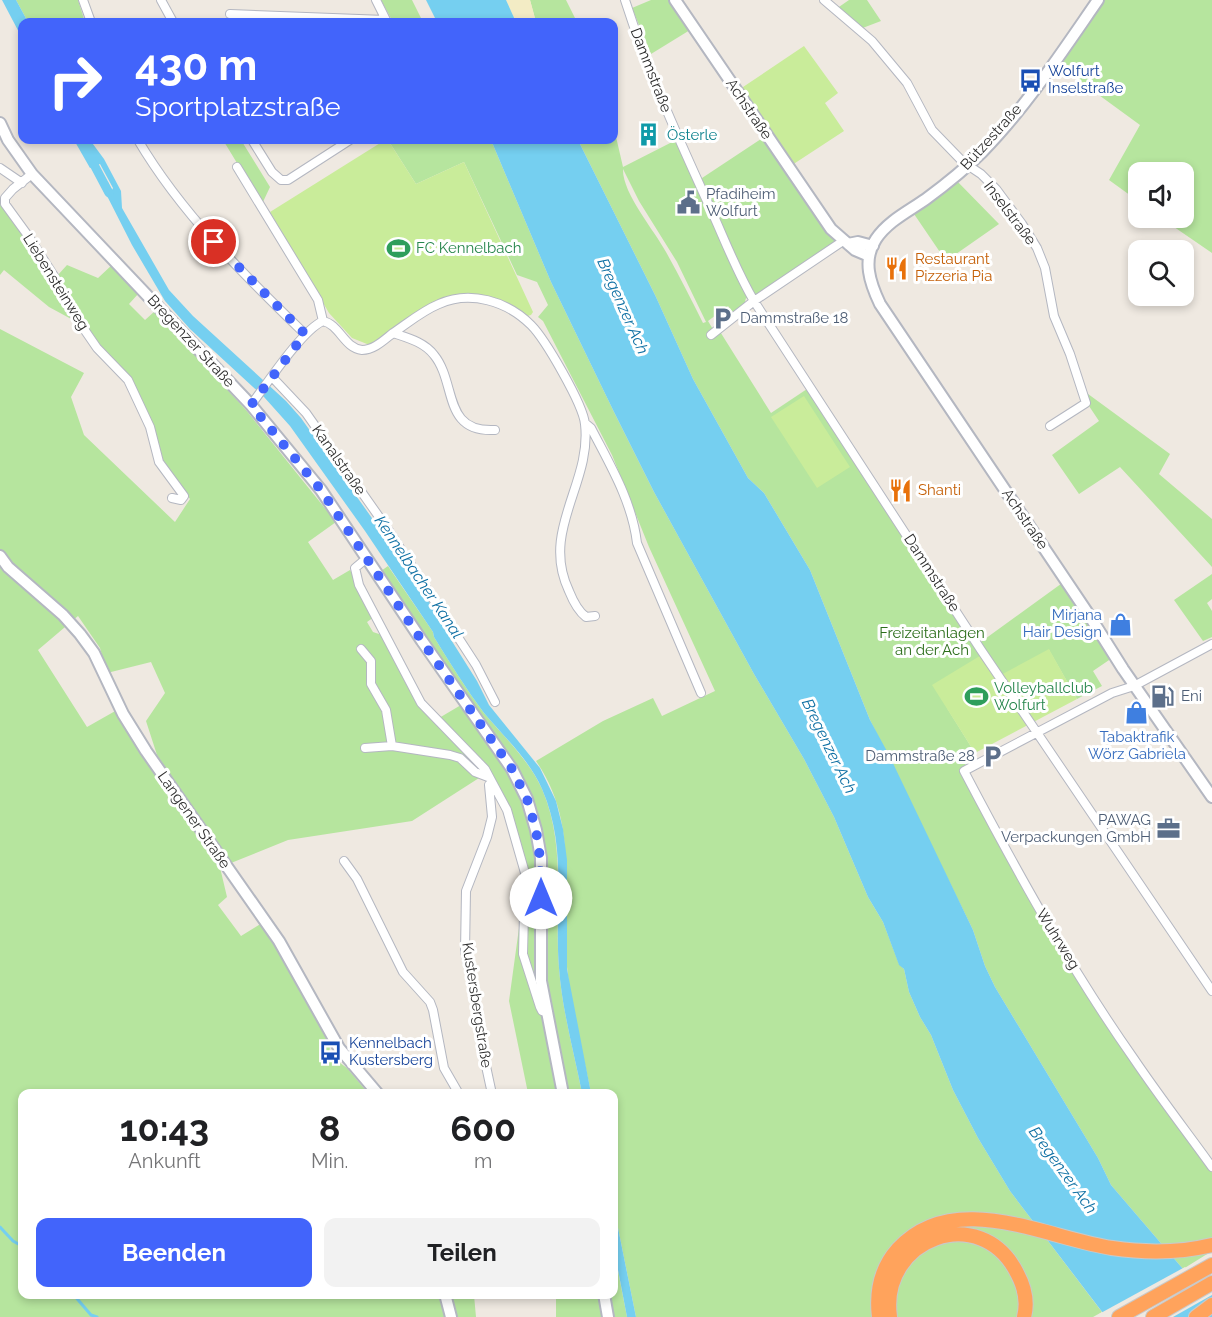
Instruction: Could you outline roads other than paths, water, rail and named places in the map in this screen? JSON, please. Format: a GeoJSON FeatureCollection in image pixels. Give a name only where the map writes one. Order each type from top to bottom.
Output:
{"type":"FeatureCollection","features":[{"type":"Feature","properties":{"kind":"highway"},"geometry":{"type":"LineString","coordinates":[[879,1317],[878,1291],[884,1271],[895,1253],[906,1241],[930,1227],[949,1221],[990,1220],[1101,1246],[1145,1252],[1178,1251],[1212,1245]]}},
{"type":"Feature","properties":{"kind":"highway"},"geometry":{"type":"LineString","coordinates":[[890,1317],[891,1286],[897,1270],[906,1257],[928,1241],[959,1234],[974,1236],[993,1245],[1008,1259],[1023,1287],[1026,1302],[1024,1317]]}},
{"type":"Feature","properties":{"kind":"highway"},"geometry":{"type":"LineString","coordinates":[[1119,1317],[1212,1265]]}},
{"type":"Feature","properties":{"kind":"highway"},"geometry":{"type":"LineString","coordinates":[[1153,1317],[1212,1283]]}},
{"type":"Feature","properties":{"kind":"highway"},"geometry":{"type":"LineString","coordinates":[[1196,1317],[1212,1305]]}},
{"type":"Feature","properties":{"kind":"main road","name":"Achstraße"},"geometry":{"type":"LineString","coordinates":[[675,0],[821,216],[846,242]]}},
{"type":"Feature","properties":{"kind":"main road","name":"Bützestraße"},"geometry":{"type":"LineString","coordinates":[[871,251],[875,240],[891,223],[941,188],[999,134],[1098,0]]}},
{"type":"Feature","properties":{"kind":"main road","name":"Bregenzer Straße"},"geometry":{"type":"LineString","coordinates":[[0,123],[8,141],[33,174],[254,401],[321,490],[512,769],[527,799],[536,830],[540,858],[541,973],[562,1089]]}},
{"type":"Feature","properties":{"kind":"main road"},"geometry":{"type":"LineString","coordinates":[[846,242],[858,242],[871,251]]}},
{"type":"Feature","properties":{"kind":"main road","name":"Achstraße"},"geometry":{"type":"LineString","coordinates":[[871,251],[868,267],[870,280],[880,303],[1040,541],[1134,686],[1212,797]]}},
{"type":"Feature","properties":{"kind":"main road","name":"Langener Straße"},"geometry":{"type":"LineString","coordinates":[[0,556],[8,567],[63,615],[94,653],[123,714],[146,751],[279,941],[339,1048],[374,1089]]}},
{"type":"Feature","properties":{"kind":"main road"},"geometry":{"type":"LineString","coordinates":[[446,1299],[451,1317]]}},
{"type":"Feature","properties":{"kind":"main road"},"geometry":{"type":"LineString","coordinates":[[605,1299],[608,1317]]}},
{"type":"Feature","properties":{"kind":"street"},"geometry":{"type":"LineString","coordinates":[[83,0],[90,18]]}},
{"type":"Feature","properties":{"kind":"street"},"geometry":{"type":"LineString","coordinates":[[161,0],[171,18]]}},
{"type":"Feature","properties":{"kind":"street"},"geometry":{"type":"LineString","coordinates":[[376,0],[385,18]]}},
{"type":"Feature","properties":{"kind":"street","name":"Dammstraße"},"geometry":{"type":"LineString","coordinates":[[625,0],[648,69],[739,275],[754,302],[1037,734],[1212,991]]}},
{"type":"Feature","properties":{"kind":"street","name":"Inselstraße"},"geometry":{"type":"LineString","coordinates":[[824,0],[872,41],[907,83],[932,130],[1002,196],[1037,248],[1045,268],[1054,316],[1070,354],[1086,403],[1050,426]]}},
{"type":"Feature","properties":{"kind":"street"},"geometry":{"type":"LineString","coordinates":[[230,14],[319,18]]}},
{"type":"Feature","properties":{"kind":"street"},"geometry":{"type":"LineString","coordinates":[[140,144],[187,210],[214,242],[305,334]]}},
{"type":"Feature","properties":{"kind":"street"},"geometry":{"type":"LineString","coordinates":[[254,144],[272,172],[281,180],[288,180],[344,144]]}},
{"type":"Feature","properties":{"kind":"street"},"geometry":{"type":"LineString","coordinates":[[237,167],[318,300],[323,321]]}},
{"type":"Feature","properties":{"kind":"street"},"geometry":{"type":"LineString","coordinates":[[0,168],[22,183]]}},
{"type":"Feature","properties":{"kind":"street","name":"Liebensteinweg"},"geometry":{"type":"LineString","coordinates":[[33,174],[5,198],[5,204],[54,276],[64,300],[97,348],[128,380],[150,427],[159,462],[184,496],[181,500],[172,498]]}},
{"type":"Feature","properties":{"kind":"street"},"geometry":{"type":"LineString","coordinates":[[711,335],[754,302],[846,242]]}},
{"type":"Feature","properties":{"kind":"street"},"geometry":{"type":"LineString","coordinates":[[254,401],[305,334],[323,321],[337,328],[353,347],[361,350],[373,348],[423,313],[455,299],[489,300],[502,304],[524,318],[542,336],[561,370],[585,423],[591,428],[624,497],[634,522],[637,543],[700,693]]}},
{"type":"Feature","properties":{"kind":"street"},"geometry":{"type":"LineString","coordinates":[[393,333],[414,340],[433,353],[442,368],[453,406],[466,423],[479,431],[495,430]]}},
{"type":"Feature","properties":{"kind":"street","name":"Kanalstraße"},"geometry":{"type":"LineString","coordinates":[[271,379],[306,413],[384,525],[476,665],[495,702]]}},
{"type":"Feature","properties":{"kind":"street"},"geometry":{"type":"LineString","coordinates":[[585,423],[583,460],[563,523],[559,557],[564,581],[574,603],[586,617],[595,616]]}},
{"type":"Feature","properties":{"kind":"street"},"geometry":{"type":"LineString","coordinates":[[367,558],[355,568],[354,572],[422,703],[485,770],[507,810],[525,873],[523,954],[542,1011],[548,1013]]}},
{"type":"Feature","properties":{"kind":"street"},"geometry":{"type":"LineString","coordinates":[[1037,734],[1112,693],[1134,686],[1212,644]]}},
{"type":"Feature","properties":{"kind":"street"},"geometry":{"type":"LineString","coordinates":[[361,649],[371,661],[371,684],[386,710],[392,746]]}},
{"type":"Feature","properties":{"kind":"street","name":"Wuhrweg"},"geometry":{"type":"LineString","coordinates":[[1037,734],[964,771],[1057,939],[1132,1058],[1212,1167]]}},
{"type":"Feature","properties":{"kind":"street"},"geometry":{"type":"LineString","coordinates":[[365,748],[392,746],[460,758],[475,772],[488,777]]}},
{"type":"Feature","properties":{"kind":"street","name":"Kustersbergstraße"},"geometry":{"type":"LineString","coordinates":[[488,777],[492,817],[487,837],[466,891],[465,951],[491,1089]]}},
{"type":"Feature","properties":{"kind":"street"},"geometry":{"type":"LineString","coordinates":[[344,861],[357,879],[403,972],[430,1002],[444,1068],[456,1089]]}},
{"type":"Feature","properties":{"kind":"water"},"geometry":{"type":"Polygon","coordinates":[[[2,0],[16,0],[26,18],[18,18],[18,30],[2,0]]]}},
{"type":"Feature","properties":{"kind":"water"},"geometry":{"type":"Polygon","coordinates":[[[426,0],[506,0],[514,18],[435,18],[426,0]]]}},
{"type":"Feature","properties":{"kind":"water"},"geometry":{"type":"Polygon","coordinates":[[[76,144],[93,144],[104,159],[121,191],[122,208],[169,290],[193,316],[286,401],[301,418],[440,618],[443,627],[477,681],[489,705],[540,768],[556,801],[563,829],[567,860],[567,969],[590,1089],[581,1089],[563,999],[559,968],[555,834],[550,811],[537,778],[471,695],[433,632],[290,426],[264,397],[190,329],[165,301],[132,245],[102,186],[108,182],[112,190],[113,188],[100,164],[90,168],[76,144]]]}},
{"type":"Feature","properties":{"kind":"water","name":"Bregenzer Ach"},"geometry":{"type":"Polygon","coordinates":[[[493,144],[580,144],[656,297],[693,379],[748,478],[764,493],[810,570],[870,720],[973,930],[995,987],[1098,1158],[1111,1185],[1183,1269],[1212,1293],[1212,1317],[1106,1317],[1010,1191],[978,1138],[953,1090],[931,1035],[909,992],[904,969],[899,965],[883,922],[868,897],[834,817],[804,759],[754,674],[654,492],[551,282],[493,144]]]}},
{"type":"Feature","properties":{"kind":"water"},"geometry":{"type":"Polygon","coordinates":[[[618,1228],[636,1317],[627,1317],[618,1270],[618,1228]]]}},
{"type":"Feature","properties":{"kind":"waterway","name":"Kennelbacher Kanal"},"geometry":{"type":"LineString","coordinates":[[83,144],[109,193]]}},
{"type":"Feature","properties":{"kind":"waterway"},"geometry":{"type":"LineString","coordinates":[[0,1227],[18,1244]]}},
{"type":"Feature","properties":{"kind":"waterway"},"geometry":{"type":"LineString","coordinates":[[77,1299],[91,1315],[97,1317]]}},
{"type":"Feature","properties":{"kind":"place","name":"Wolfurt Inselstraße"},"geometry":{"type":"Point","coordinates":[1030,80]}},
{"type":"Feature","properties":{"kind":"place","name":"Österle"},"geometry":{"type":"Point","coordinates":[649,135]}},
{"type":"Feature","properties":{"kind":"place","name":"Pfadiheim Wolfurt"},"geometry":{"type":"Point","coordinates":[688,203]}},
{"type":"Feature","properties":{"kind":"place","name":"FC Kennelbach"},"geometry":{"type":"Point","coordinates":[398,248]}},
{"type":"Feature","properties":{"kind":"place","name":"Restaurant Pizzeria Pia"},"geometry":{"type":"Point","coordinates":[897,268]}},
{"type":"Feature","properties":{"kind":"place","name":"Dammstraße 18"},"geometry":{"type":"Point","coordinates":[722,318]}},
{"type":"Feature","properties":{"kind":"place","name":"Shanti"},"geometry":{"type":"Point","coordinates":[900,490]}},
{"type":"Feature","properties":{"kind":"place","name":"Mirjana Hair Design"},"geometry":{"type":"Point","coordinates":[1120,624]}},
{"type":"Feature","properties":{"kind":"place","name":"Eni"},"geometry":{"type":"Point","coordinates":[1163,696]}},
{"type":"Feature","properties":{"kind":"place","name":"Volleyballclub Wolfurt"},"geometry":{"type":"Point","coordinates":[976,697]}},
{"type":"Feature","properties":{"kind":"place","name":"Tabaktrafik Wörz Gabriela"},"geometry":{"type":"Point","coordinates":[1137,713]}},
{"type":"Feature","properties":{"kind":"place","name":"Dammstraße 28"},"geometry":{"type":"Point","coordinates":[993,756]}},
{"type":"Feature","properties":{"kind":"place","name":"PAWAG Verpackungen GmbH"},"geometry":{"type":"Point","coordinates":[1169,829]}},
{"type":"Feature","properties":{"kind":"place","name":"Kennelbach Kustersberg"},"geometry":{"type":"Point","coordinates":[331,1052]}},
{"type":"Feature","properties":{"kind":"park label","name":"Freizeitanlagen an der Ach"},"geometry":{"type":"Point","coordinates":[932,642]}}]}
